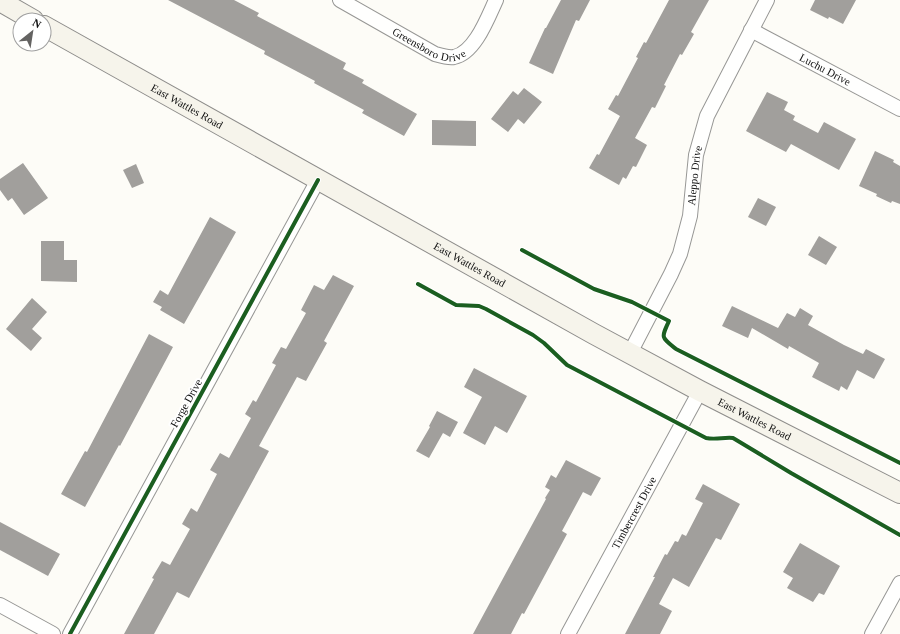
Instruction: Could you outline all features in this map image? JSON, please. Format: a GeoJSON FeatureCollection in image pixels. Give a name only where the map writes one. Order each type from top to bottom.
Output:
{"type":"FeatureCollection","features":[{"type":"Feature","properties":{"kind":"main road"},"geometry":{"type":"LineString","coordinates":[[0,1],[19,12]]}},
{"type":"Feature","properties":{"kind":"main road","name":"East Wattles Road"},"geometry":{"type":"LineString","coordinates":[[52,30],[481,272],[700,391],[900,493]]}},
{"type":"Feature","properties":{"kind":"street","name":"Greensboro Drive"},"geometry":{"type":"LineString","coordinates":[[340,0],[436,54],[445,57],[454,57],[464,53],[472,45],[496,0]]}},
{"type":"Feature","properties":{"kind":"street","name":"Aleppo Drive"},"geometry":{"type":"LineString","coordinates":[[630,353],[680,254],[690,216],[696,155],[700,135],[707,116],[767,0]]}},
{"type":"Feature","properties":{"kind":"street","name":"Luchu Drive"},"geometry":{"type":"LineString","coordinates":[[751,30],[900,109]]}},
{"type":"Feature","properties":{"kind":"street","name":"Forge Drive"},"geometry":{"type":"LineString","coordinates":[[70,634],[318,180]]}},
{"type":"Feature","properties":{"kind":"street","name":"Timbercrest Drive"},"geometry":{"type":"LineString","coordinates":[[568,634],[700,391]]}},
{"type":"Feature","properties":{"kind":"street"},"geometry":{"type":"LineString","coordinates":[[872,634],[900,583]]}},
{"type":"Feature","properties":{"kind":"street"},"geometry":{"type":"LineString","coordinates":[[0,605],[53,634]]}},
{"type":"Feature","properties":{"kind":"building"},"geometry":{"type":"Polygon","coordinates":[[[168,0],[234,0],[259,13],[257,16],[346,63],[343,69],[364,80],[362,83],[417,114],[404,136],[362,113],[364,110],[314,83],[315,81],[264,54],[265,51],[168,0]]]}},
{"type":"Feature","properties":{"kind":"building"},"geometry":{"type":"Polygon","coordinates":[[[561,0],[590,0],[579,21],[576,20],[553,74],[529,63],[545,28],[561,0]]]}},
{"type":"Feature","properties":{"kind":"building"},"geometry":{"type":"Polygon","coordinates":[[[669,0],[709,0],[691,32],[694,34],[682,55],[680,54],[664,85],[666,86],[655,108],[652,107],[635,138],[647,145],[636,167],[633,166],[626,179],[623,177],[619,185],[589,168],[597,154],[599,155],[620,116],[608,109],[616,95],[618,96],[638,58],[636,57],[644,42],[646,43],[669,0]]]}},
{"type":"Feature","properties":{"kind":"building"},"geometry":{"type":"Polygon","coordinates":[[[815,0],[856,0],[843,24],[829,17],[828,19],[810,10],[815,0]]]}},
{"type":"Feature","properties":{"kind":"building"},"geometry":{"type":"Polygon","coordinates":[[[524,88],[542,102],[524,124],[518,119],[508,132],[491,119],[513,91],[518,95],[524,88]]]}},
{"type":"Feature","properties":{"kind":"building"},"geometry":{"type":"Polygon","coordinates":[[[767,92],[788,102],[784,110],[795,116],[793,120],[818,133],[824,122],[856,139],[839,170],[791,144],[786,152],[746,131],[767,92]]]}},
{"type":"Feature","properties":{"kind":"building"},"geometry":{"type":"Polygon","coordinates":[[[432,120],[476,121],[476,146],[432,145],[432,120]]]}},
{"type":"Feature","properties":{"kind":"building"},"geometry":{"type":"Polygon","coordinates":[[[875,151],[894,160],[893,162],[900,166],[900,204],[892,201],[891,203],[876,196],[877,194],[859,186],[875,151]]]}},
{"type":"Feature","properties":{"kind":"building"},"geometry":{"type":"Polygon","coordinates":[[[23,163],[48,198],[24,215],[12,198],[8,201],[0,190],[0,179],[23,163]]]}},
{"type":"Feature","properties":{"kind":"building"},"geometry":{"type":"Polygon","coordinates":[[[136,164],[144,183],[132,188],[123,170],[136,164]]]}},
{"type":"Feature","properties":{"kind":"building"},"geometry":{"type":"Polygon","coordinates":[[[758,198],[776,207],[766,226],[748,217],[758,198]]]}},
{"type":"Feature","properties":{"kind":"building"},"geometry":{"type":"Polygon","coordinates":[[[210,217],[236,232],[184,324],[160,310],[162,307],[153,302],[160,290],[168,295],[210,217]]]}},
{"type":"Feature","properties":{"kind":"building"},"geometry":{"type":"Polygon","coordinates":[[[819,236],[837,247],[826,265],[808,255],[819,236]]]}},
{"type":"Feature","properties":{"kind":"building"},"geometry":{"type":"Polygon","coordinates":[[[41,241],[64,241],[64,260],[77,260],[77,282],[41,281],[41,241]]]}},
{"type":"Feature","properties":{"kind":"building"},"geometry":{"type":"Polygon","coordinates":[[[333,275],[354,286],[324,341],[327,343],[306,381],[297,377],[259,446],[269,451],[189,598],[177,592],[154,634],[124,634],[154,579],[152,578],[162,561],[170,565],[190,529],[182,524],[191,508],[197,512],[217,474],[210,470],[220,453],[229,458],[251,418],[245,414],[253,400],[256,402],[276,365],[272,363],[281,347],[286,349],[306,313],[301,310],[314,285],[324,290],[333,275]]]}},
{"type":"Feature","properties":{"kind":"building"},"geometry":{"type":"Polygon","coordinates":[[[32,298],[47,312],[32,329],[42,338],[31,351],[6,329],[32,298]]]}},
{"type":"Feature","properties":{"kind":"building"},"geometry":{"type":"Polygon","coordinates":[[[732,306],[778,328],[787,313],[795,317],[800,308],[813,316],[808,325],[863,354],[866,349],[885,359],[874,379],[857,370],[847,390],[841,386],[839,391],[812,377],[819,363],[789,346],[788,349],[752,328],[748,338],[722,326],[732,306]]]}},
{"type":"Feature","properties":{"kind":"building"},"geometry":{"type":"Polygon","coordinates":[[[149,334],[173,347],[120,446],[119,445],[85,507],[61,494],[85,451],[87,452],[149,334]]]}},
{"type":"Feature","properties":{"kind":"building"},"geometry":{"type":"Polygon","coordinates":[[[474,368],[527,396],[507,433],[495,426],[485,445],[463,433],[482,397],[464,387],[474,368]]]}},
{"type":"Feature","properties":{"kind":"building"},"geometry":{"type":"Polygon","coordinates":[[[437,411],[458,422],[450,437],[443,433],[429,458],[416,451],[430,427],[429,426],[437,411]]]}},
{"type":"Feature","properties":{"kind":"building"},"geometry":{"type":"Polygon","coordinates":[[[566,460],[601,478],[591,496],[583,492],[562,531],[567,534],[524,614],[522,613],[511,634],[473,634],[546,499],[545,498],[550,490],[545,487],[551,475],[556,478],[566,460]]]}},
{"type":"Feature","properties":{"kind":"building"},"geometry":{"type":"Polygon","coordinates":[[[703,484],[740,504],[721,540],[716,538],[689,587],[673,578],[659,604],[672,611],[660,634],[625,634],[655,577],[653,577],[665,554],[667,555],[675,541],[678,542],[682,534],[686,536],[703,503],[695,499],[703,484]]]}},
{"type":"Feature","properties":{"kind":"building"},"geometry":{"type":"Polygon","coordinates":[[[0,522],[60,554],[48,576],[0,550],[0,522]]]}},
{"type":"Feature","properties":{"kind":"building"},"geometry":{"type":"Polygon","coordinates":[[[800,543],[840,566],[824,595],[819,593],[813,602],[787,588],[793,578],[783,572],[800,543]]]}},
{"type":"Feature","properties":{"kind":"cycle path"},"geometry":{"type":"LineString","coordinates":[[70,634],[318,180]]}},
{"type":"Feature","properties":{"kind":"cycle path"},"geometry":{"type":"LineString","coordinates":[[522,250],[594,289],[632,302],[669,321],[664,337],[667,342],[676,349],[900,463]]}},
{"type":"Feature","properties":{"kind":"cycle path"},"geometry":{"type":"LineString","coordinates":[[418,284],[456,305],[479,306],[486,309],[533,335],[544,343],[567,365],[706,438],[733,438],[900,535]]}}]}
